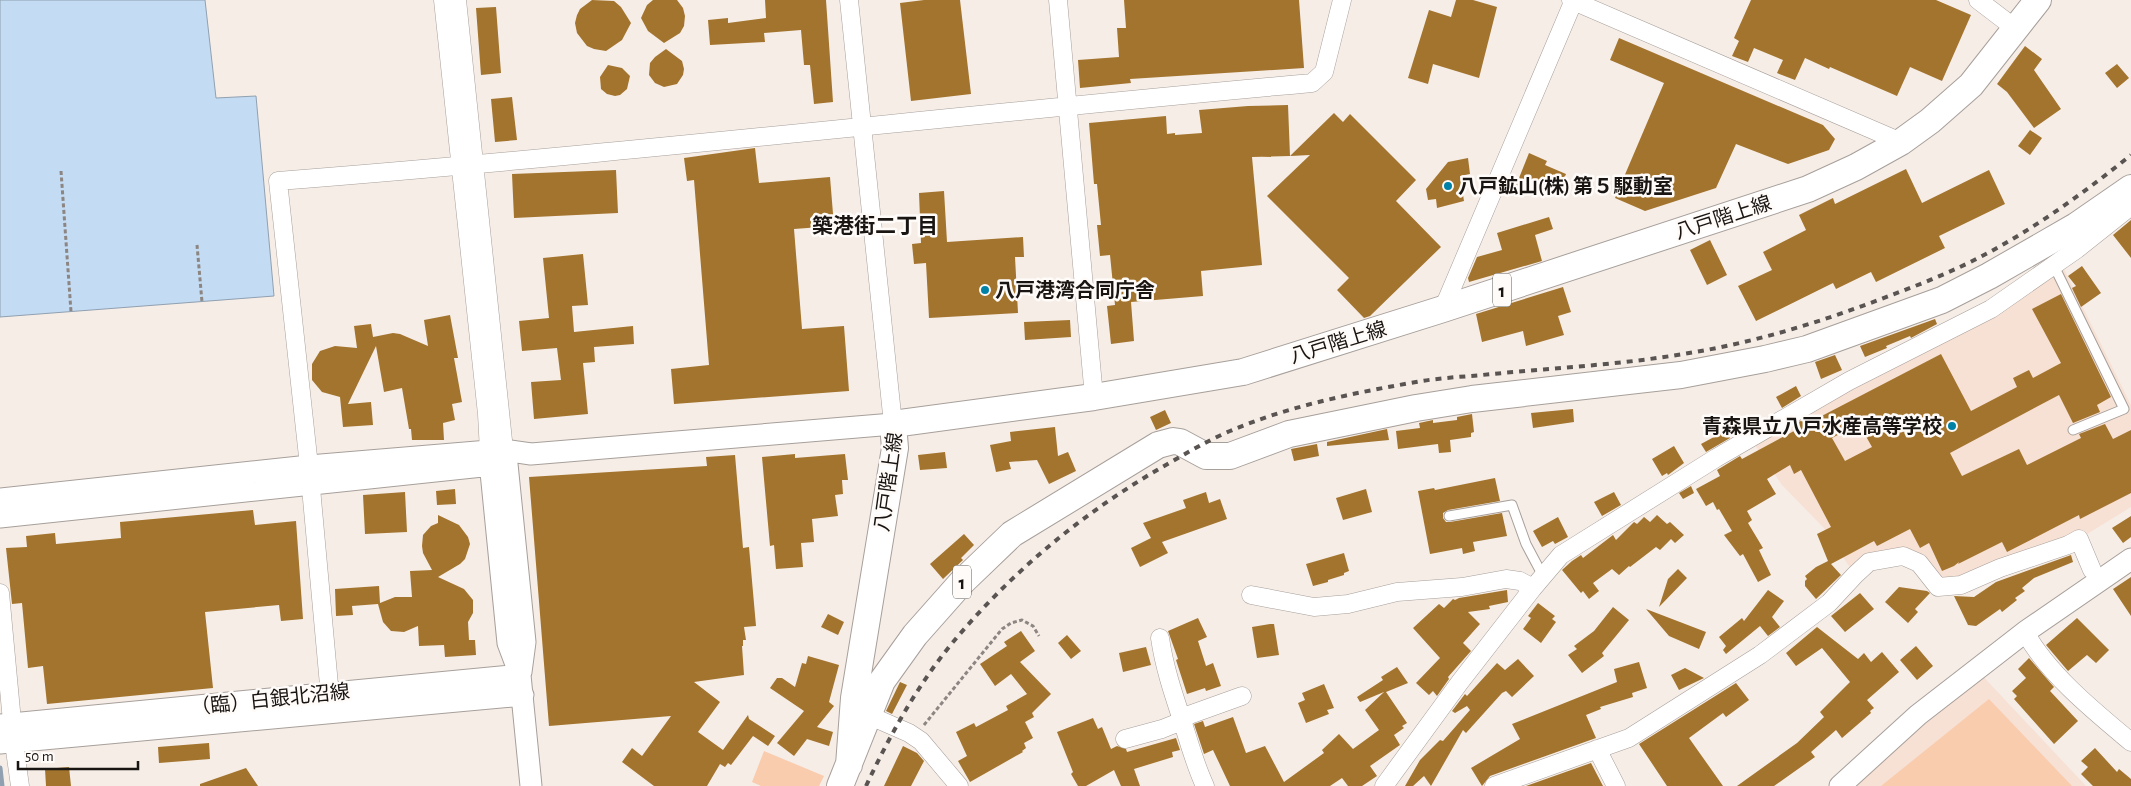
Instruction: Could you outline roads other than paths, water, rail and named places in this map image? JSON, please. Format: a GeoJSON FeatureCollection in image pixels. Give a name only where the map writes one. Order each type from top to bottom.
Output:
{"type":"FeatureCollection","features":[{"type":"Feature","properties":{"kind":"main road","name":"八戸階上線"},"geometry":{"type":"LineString","coordinates":[[844,775],[854,698],[894,448],[893,424],[1094,398],[1243,372],[1443,309],[1808,189],[1856,167],[1901,142],[1971,85],[2038,0]]}},
{"type":"Feature","properties":{"kind":"main road","name":"八戸階上線"},"geometry":{"type":"LineString","coordinates":[[844,775],[882,681],[915,635],[962,582],[1012,534],[1158,445],[1172,441],[1180,442],[1206,456],[1230,456],[1289,434],[1416,408],[1681,375],[1807,349],[1942,300],[1989,276],[2076,226],[2131,188]]}},
{"type":"Feature","properties":{"kind":"street"},"geometry":{"type":"LineString","coordinates":[[444,0],[468,165]]}},
{"type":"Feature","properties":{"kind":"street"},"geometry":{"type":"LineString","coordinates":[[457,0],[487,414],[498,457],[525,642],[521,685],[531,786]]}},
{"type":"Feature","properties":{"kind":"street"},"geometry":{"type":"LineString","coordinates":[[0,499],[310,475],[531,454],[893,424],[849,0]]}},
{"type":"Feature","properties":{"kind":"street"},"geometry":{"type":"LineString","coordinates":[[1058,0],[1094,398]]}},
{"type":"Feature","properties":{"kind":"street"},"geometry":{"type":"LineString","coordinates":[[330,702],[310,475],[278,181],[468,165],[1068,105],[1312,83],[1324,72],[1342,0]]}},
{"type":"Feature","properties":{"kind":"street"},"geometry":{"type":"LineString","coordinates":[[1443,309],[1573,0],[1901,142]]}},
{"type":"Feature","properties":{"kind":"street"},"geometry":{"type":"LineString","coordinates":[[1978,0],[2016,29]]}},
{"type":"Feature","properties":{"kind":"street"},"geometry":{"type":"LineString","coordinates":[[1384,786],[1460,682],[1561,555],[1716,458],[1849,381],[1991,309],[2054,266],[2131,206]]}},
{"type":"Feature","properties":{"kind":"street"},"geometry":{"type":"LineString","coordinates":[[0,518],[310,475]]}},
{"type":"Feature","properties":{"kind":"street"},"geometry":{"type":"LineString","coordinates":[[1494,786],[1629,738],[1760,655],[1829,603],[1870,562],[1903,556],[1919,563],[1938,587],[1961,585],[2000,568],[2068,545],[2079,539],[2092,570]]}},
{"type":"Feature","properties":{"kind":"street"},"geometry":{"type":"LineString","coordinates":[[1840,786],[1918,715],[2025,632],[2131,559]]}},
{"type":"Feature","properties":{"kind":"street"},"geometry":{"type":"LineString","coordinates":[[1251,595],[1314,607],[1348,604],[1397,592],[1462,587],[1506,579],[1538,582]]}},
{"type":"Feature","properties":{"kind":"street"},"geometry":{"type":"LineString","coordinates":[[0,592],[7,734],[20,786]]}},
{"type":"Feature","properties":{"kind":"street"},"geometry":{"type":"LineString","coordinates":[[2025,632],[2034,649],[2082,699],[2131,742]]}},
{"type":"Feature","properties":{"kind":"street"},"geometry":{"type":"LineString","coordinates":[[1160,638],[1163,660],[1197,770],[1204,786]]}},
{"type":"Feature","properties":{"kind":"street","name":"（臨）白銀北沼線"},"geometry":{"type":"LineString","coordinates":[[7,734],[521,685]]}},
{"type":"Feature","properties":{"kind":"street"},"geometry":{"type":"LineString","coordinates":[[1125,739],[1162,729],[1182,721],[1189,715],[1242,696]]}},
{"type":"Feature","properties":{"kind":"street"},"geometry":{"type":"LineString","coordinates":[[868,715],[914,737],[938,760],[959,786]]}},
{"type":"Feature","properties":{"kind":"street"},"geometry":{"type":"LineString","coordinates":[[1597,749],[1616,786]]}},
{"type":"Feature","properties":{"kind":"lane"},"geometry":{"type":"LineString","coordinates":[[2054,266],[2124,409],[2073,430]]}},
{"type":"Feature","properties":{"kind":"lane"},"geometry":{"type":"LineString","coordinates":[[1449,516],[1512,506],[1538,582]]}},
{"type":"Feature","properties":{"kind":"water"},"geometry":{"type":"Polygon","coordinates":[[[0,0],[205,0],[216,98],[256,96],[274,296],[0,317],[0,0]]]}},
{"type":"Feature","properties":{"kind":"waterway"},"geometry":{"type":"LineString","coordinates":[[0,768],[2,786]]}},
{"type":"Feature","properties":{"kind":"railway"},"geometry":{"type":"LineString","coordinates":[[866,786],[896,727],[932,670],[959,635],[1006,585],[1058,539],[1113,498],[1141,479],[1215,438],[1275,414],[1369,391],[1441,379],[1663,357],[1740,343],[1815,322],[1913,287],[1984,255],[2023,233],[2060,208],[2131,155]]}},
{"type":"Feature","properties":{"kind":"place","name":"八戸鉱山(株) 第５駆動室"},"geometry":{"type":"Point","coordinates":[1448,186]}},
{"type":"Feature","properties":{"kind":"place","name":"八戸港湾合同庁舎"},"geometry":{"type":"Point","coordinates":[985,290]}},
{"type":"Feature","properties":{"kind":"place","name":"青森県立八戸水産高等学校"},"geometry":{"type":"Point","coordinates":[1952,426]}},
{"type":"Feature","properties":{"kind":"district","name":"築港街二丁目"},"geometry":{"type":"Point","coordinates":[875,226]}}]}
